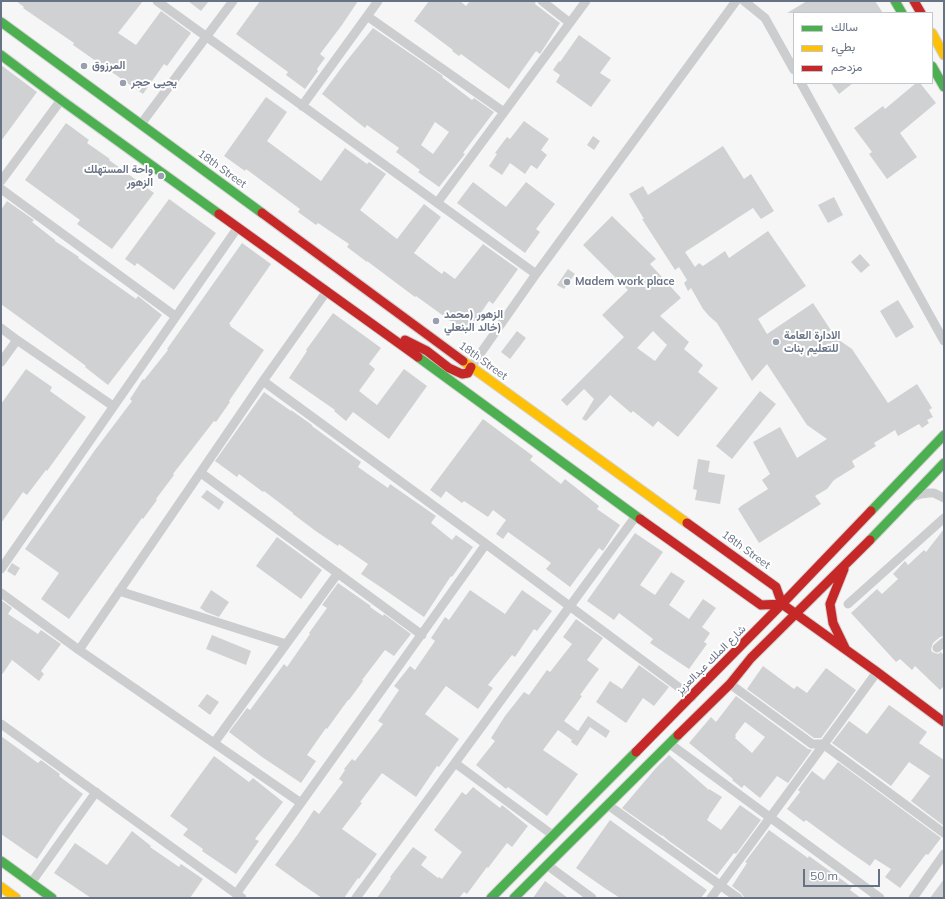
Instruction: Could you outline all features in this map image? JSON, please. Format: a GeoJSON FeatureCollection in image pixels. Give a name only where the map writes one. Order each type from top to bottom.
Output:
{"type":"FeatureCollection","features":[{"type":"Feature","properties":{"kind":"street"},"geometry":{"type":"LineString","coordinates":[[157,1],[536,274]]}},
{"type":"Feature","properties":{"kind":"street"},"geometry":{"type":"LineString","coordinates":[[141,124],[232,1]]}},
{"type":"Feature","properties":{"kind":"street"},"geometry":{"type":"LineString","coordinates":[[302,106],[378,1]]}},
{"type":"Feature","properties":{"kind":"street"},"geometry":{"type":"LineString","coordinates":[[542,1],[570,23]]}},
{"type":"Feature","properties":{"kind":"street"},"geometry":{"type":"LineString","coordinates":[[437,203],[586,1]]}},
{"type":"Feature","properties":{"kind":"street"},"geometry":{"type":"LineString","coordinates":[[363,317],[426,351],[449,368],[462,374],[468,373],[536,274],[736,1]]}},
{"type":"Feature","properties":{"kind":"street"},"geometry":{"type":"LineString","coordinates":[[744,1],[765,18]]}},
{"type":"Feature","properties":{"kind":"street"},"geometry":{"type":"LineString","coordinates":[[756,1],[793,68]]}},
{"type":"Feature","properties":{"kind":"street"},"geometry":{"type":"LineString","coordinates":[[895,1],[901,12]]}},
{"type":"Feature","properties":{"kind":"street"},"geometry":{"type":"LineString","coordinates":[[914,1],[920,12]]}},
{"type":"Feature","properties":{"kind":"street"},"geometry":{"type":"LineString","coordinates":[[367,16],[504,112]]}},
{"type":"Feature","properties":{"kind":"street","name":"18th Street"},"geometry":{"type":"LineString","coordinates":[[1,22],[471,367],[776,587],[782,604]]}},
{"type":"Feature","properties":{"kind":"street"},"geometry":{"type":"LineString","coordinates":[[933,35],[944,54]]}},
{"type":"Feature","properties":{"kind":"street"},"geometry":{"type":"LineString","coordinates":[[1,55],[61,100],[761,605],[782,604],[944,722]]}},
{"type":"Feature","properties":{"kind":"street"},"geometry":{"type":"LineString","coordinates":[[933,68],[944,87]]}},
{"type":"Feature","properties":{"kind":"street"},"geometry":{"type":"LineString","coordinates":[[802,84],[944,341]]}},
{"type":"Feature","properties":{"kind":"street"},"geometry":{"type":"LineString","coordinates":[[1,181],[61,100]]}},
{"type":"Feature","properties":{"kind":"street"},"geometry":{"type":"LineString","coordinates":[[1,189],[175,316]]}},
{"type":"Feature","properties":{"kind":"street"},"geometry":{"type":"LineString","coordinates":[[1,569],[238,227]]}},
{"type":"Feature","properties":{"kind":"street"},"geometry":{"type":"LineString","coordinates":[[79,650],[327,291]]}},
{"type":"Feature","properties":{"kind":"street"},"geometry":{"type":"LineString","coordinates":[[1,328],[113,406]]}},
{"type":"Feature","properties":{"kind":"street"},"geometry":{"type":"LineString","coordinates":[[1,362],[17,340]]}},
{"type":"Feature","properties":{"kind":"street"},"geometry":{"type":"LineString","coordinates":[[263,382],[486,544],[692,697]]}},
{"type":"Feature","properties":{"kind":"street","name":"شارع الملك عبدالعزيز"},"geometry":{"type":"LineString","coordinates":[[491,898],[692,697],[944,435]]}},
{"type":"Feature","properties":{"kind":"street"},"geometry":{"type":"LineString","coordinates":[[514,898],[730,684],[751,658],[944,463]]}},
{"type":"Feature","properties":{"kind":"street"},"geometry":{"type":"LineString","coordinates":[[201,473],[422,635]]}},
{"type":"Feature","properties":{"kind":"street"},"geometry":{"type":"LineString","coordinates":[[910,498],[929,493],[934,493],[944,498]]}},
{"type":"Feature","properties":{"kind":"street"},"geometry":{"type":"LineString","coordinates":[[356,898],[636,516]]}},
{"type":"Feature","properties":{"kind":"street"},"geometry":{"type":"LineString","coordinates":[[848,604],[944,518]]}},
{"type":"Feature","properties":{"kind":"street"},"geometry":{"type":"LineString","coordinates":[[1,724],[239,896],[301,803],[486,544]]}},
{"type":"Feature","properties":{"kind":"street"},"geometry":{"type":"LineString","coordinates":[[846,650],[833,623],[830,604],[847,562]]}},
{"type":"Feature","properties":{"kind":"street"},"geometry":{"type":"LineString","coordinates":[[214,743],[338,574]]}},
{"type":"Feature","properties":{"kind":"street"},"geometry":{"type":"LineString","coordinates":[[119,591],[286,644]]}},
{"type":"Feature","properties":{"kind":"street"},"geometry":{"type":"LineString","coordinates":[[1,593],[79,650],[301,803]]}},
{"type":"Feature","properties":{"kind":"street"},"geometry":{"type":"LineString","coordinates":[[711,898],[877,672]]}},
{"type":"Feature","properties":{"kind":"street"},"geometry":{"type":"LineString","coordinates":[[730,684],[812,744],[823,744],[944,833]]}},
{"type":"Feature","properties":{"kind":"street"},"geometry":{"type":"LineString","coordinates":[[670,744],[880,898]]}},
{"type":"Feature","properties":{"kind":"street"},"geometry":{"type":"LineString","coordinates":[[455,763],[554,836]]}},
{"type":"Feature","properties":{"kind":"street"},"geometry":{"type":"LineString","coordinates":[[31,883],[96,792]]}},
{"type":"Feature","properties":{"kind":"street"},"geometry":{"type":"LineString","coordinates":[[608,805],[738,898]]}},
{"type":"Feature","properties":{"kind":"street"},"geometry":{"type":"LineString","coordinates":[[913,898],[944,854]]}},
{"type":"Feature","properties":{"kind":"street"},"geometry":{"type":"LineString","coordinates":[[1,861],[52,898]]}},
{"type":"Feature","properties":{"kind":"street"},"geometry":{"type":"LineString","coordinates":[[547,865],[592,898]]}},
{"type":"Feature","properties":{"kind":"street"},"geometry":{"type":"LineString","coordinates":[[1,887],[16,898]]}},
{"type":"Feature","properties":{"kind":"building"},"geometry":{"type":"Polygon","coordinates":[[[16,1],[143,1],[118,33],[136,45],[161,11],[191,33],[167,66],[164,64],[143,94],[73,45],[74,43],[23,8],[24,7],[16,1]]]}},
{"type":"Feature","properties":{"kind":"building"},"geometry":{"type":"Polygon","coordinates":[[[188,1],[209,1],[201,11],[188,1]]]}},
{"type":"Feature","properties":{"kind":"building"},"geometry":{"type":"Polygon","coordinates":[[[260,1],[358,1],[320,54],[325,58],[305,89],[286,75],[288,72],[236,34],[260,1]]]}},
{"type":"Feature","properties":{"kind":"building"},"geometry":{"type":"Polygon","coordinates":[[[429,1],[460,1],[466,6],[470,1],[536,1],[535,4],[560,23],[540,54],[536,51],[509,89],[461,54],[459,56],[452,51],[453,50],[414,21],[429,1]]]}},
{"type":"Feature","properties":{"kind":"building"},"geometry":{"type":"Polygon","coordinates":[[[807,1],[875,1],[882,12],[793,12],[787,13],[807,1]]]}},
{"type":"Feature","properties":{"kind":"building"},"geometry":{"type":"Polygon","coordinates":[[[373,28],[443,76],[442,77],[472,100],[474,98],[494,112],[463,153],[465,154],[439,187],[418,172],[420,170],[396,152],[399,148],[367,125],[365,128],[322,94],[373,28]],[[435,122],[421,145],[433,154],[449,132],[435,122]]]}},
{"type":"Feature","properties":{"kind":"building"},"geometry":{"type":"Polygon","coordinates":[[[579,35],[611,58],[600,73],[611,80],[591,107],[556,82],[560,75],[553,70],[579,35]]]}},
{"type":"Feature","properties":{"kind":"building"},"geometry":{"type":"Polygon","coordinates":[[[1,65],[37,92],[1,141],[1,65]]]}},
{"type":"Feature","properties":{"kind":"building"},"geometry":{"type":"Polygon","coordinates":[[[832,84],[852,84],[839,94],[832,84]]]}},
{"type":"Feature","properties":{"kind":"building"},"geometry":{"type":"Polygon","coordinates":[[[915,84],[921,84],[936,103],[900,133],[917,157],[887,179],[869,154],[872,152],[854,128],[883,106],[885,109],[915,84]]]}},
{"type":"Feature","properties":{"kind":"building"},"geometry":{"type":"Polygon","coordinates":[[[266,97],[287,112],[267,141],[321,181],[345,148],[367,164],[369,162],[386,174],[360,210],[397,239],[424,204],[441,217],[414,253],[442,274],[444,271],[455,279],[483,244],[518,269],[493,304],[489,301],[467,333],[347,247],[349,244],[318,223],[316,225],[298,212],[300,209],[246,169],[245,171],[224,156],[266,97]]]}},
{"type":"Feature","properties":{"kind":"building"},"geometry":{"type":"Polygon","coordinates":[[[524,121],[549,139],[541,150],[547,155],[537,169],[531,165],[525,174],[510,163],[502,175],[489,166],[497,154],[495,153],[507,137],[510,139],[524,121]]]}},
{"type":"Feature","properties":{"kind":"building"},"geometry":{"type":"Polygon","coordinates":[[[66,123],[89,140],[87,143],[154,193],[112,249],[77,224],[80,220],[25,180],[66,123]]]}},
{"type":"Feature","properties":{"kind":"building"},"geometry":{"type":"Polygon","coordinates":[[[593,136],[600,141],[594,150],[587,145],[593,136]]]}},
{"type":"Feature","properties":{"kind":"building"},"geometry":{"type":"Polygon","coordinates":[[[723,146],[744,179],[751,174],[774,211],[761,219],[753,208],[685,252],[695,267],[699,263],[703,266],[725,251],[729,258],[768,231],[806,286],[758,319],[767,334],[813,303],[836,338],[852,349],[888,403],[917,384],[932,408],[929,410],[933,417],[927,420],[929,423],[922,428],[919,424],[898,436],[895,430],[874,443],[876,446],[852,461],[855,467],[834,480],[827,489],[815,496],[821,504],[759,543],[738,509],[768,489],[762,480],[770,474],[753,442],[780,427],[797,458],[827,439],[807,425],[767,364],[752,381],[717,323],[703,309],[691,288],[688,291],[684,283],[687,280],[679,267],[675,270],[642,219],[644,219],[629,194],[643,186],[648,195],[723,146]]]}},
{"type":"Feature","properties":{"kind":"building"},"geometry":{"type":"Polygon","coordinates":[[[473,182],[506,207],[526,182],[555,204],[536,229],[540,232],[525,253],[457,203],[473,182]]]}},
{"type":"Feature","properties":{"kind":"building"},"geometry":{"type":"Polygon","coordinates":[[[834,197],[843,215],[828,223],[818,205],[834,197]]]}},
{"type":"Feature","properties":{"kind":"building"},"geometry":{"type":"Polygon","coordinates":[[[169,199],[216,233],[174,290],[137,263],[135,266],[125,259],[169,199]]]}},
{"type":"Feature","properties":{"kind":"building"},"geometry":{"type":"Polygon","coordinates":[[[7,201],[34,220],[32,222],[55,241],[79,257],[78,258],[136,299],[138,296],[162,315],[108,385],[85,367],[86,366],[1,304],[1,210],[7,201]]]}},
{"type":"Feature","properties":{"kind":"building"},"geometry":{"type":"Polygon","coordinates":[[[612,216],[656,259],[650,264],[681,298],[660,316],[689,342],[684,349],[703,365],[698,372],[718,388],[678,437],[658,421],[653,427],[633,411],[631,413],[610,395],[586,421],[582,419],[594,399],[584,389],[567,406],[561,400],[624,337],[602,315],[628,290],[583,245],[612,216]],[[653,331],[637,348],[655,361],[667,345],[653,331]]]}},
{"type":"Feature","properties":{"kind":"building"},"geometry":{"type":"Polygon","coordinates":[[[242,243],[271,264],[229,324],[264,350],[216,422],[214,421],[173,474],[174,475],[156,499],[157,500],[143,519],[142,518],[69,619],[41,599],[59,573],[25,549],[95,450],[132,401],[130,399],[143,379],[144,380],[168,350],[167,349],[242,243]]]}},
{"type":"Feature","properties":{"kind":"building"},"geometry":{"type":"Polygon","coordinates":[[[860,254],[870,265],[861,273],[851,262],[860,254]]]}},
{"type":"Feature","properties":{"kind":"building"},"geometry":{"type":"Polygon","coordinates":[[[568,269],[575,274],[564,289],[557,285],[568,269]]]}},
{"type":"Feature","properties":{"kind":"building"},"geometry":{"type":"Polygon","coordinates":[[[898,300],[914,327],[896,338],[880,311],[898,300]]]}},
{"type":"Feature","properties":{"kind":"building"},"geometry":{"type":"Polygon","coordinates":[[[333,313],[381,348],[369,364],[375,369],[359,391],[377,405],[404,369],[427,386],[389,439],[353,412],[346,421],[334,411],[335,410],[289,378],[307,351],[306,350],[333,313]]]}},
{"type":"Feature","properties":{"kind":"building"},"geometry":{"type":"Polygon","coordinates":[[[517,331],[526,338],[510,359],[501,352],[517,331]]]}},
{"type":"Feature","properties":{"kind":"building"},"geometry":{"type":"Polygon","coordinates":[[[26,369],[52,387],[50,391],[86,417],[47,471],[46,470],[27,495],[23,492],[1,523],[1,404],[26,369]]]}},
{"type":"Feature","properties":{"kind":"building"},"geometry":{"type":"Polygon","coordinates":[[[760,391],[776,404],[732,459],[716,446],[760,391]]]}},
{"type":"Feature","properties":{"kind":"building"},"geometry":{"type":"Polygon","coordinates":[[[264,392],[312,425],[361,462],[358,467],[388,488],[390,484],[436,516],[431,523],[452,540],[456,535],[473,547],[452,577],[451,576],[424,617],[361,574],[368,564],[339,544],[338,546],[317,532],[264,491],[263,492],[239,474],[237,477],[215,461],[264,392]]]}},
{"type":"Feature","properties":{"kind":"building"},"geometry":{"type":"Polygon","coordinates":[[[483,419],[533,456],[530,460],[561,484],[565,479],[599,506],[597,509],[620,525],[603,551],[599,548],[570,587],[546,569],[551,563],[508,532],[503,539],[496,534],[506,520],[493,510],[488,517],[464,501],[462,503],[446,491],[441,498],[430,490],[483,419]]]}},
{"type":"Feature","properties":{"kind":"building"},"geometry":{"type":"Polygon","coordinates":[[[698,459],[710,461],[708,472],[725,475],[720,504],[695,500],[697,490],[693,489],[698,459]]]}},
{"type":"Feature","properties":{"kind":"building"},"geometry":{"type":"Polygon","coordinates":[[[207,490],[224,502],[219,510],[201,497],[207,490]]]}},
{"type":"Feature","properties":{"kind":"building"},"geometry":{"type":"Polygon","coordinates":[[[944,529],[944,636],[940,637],[933,643],[931,649],[932,652],[938,654],[941,652],[944,655],[944,686],[940,690],[915,666],[912,670],[900,659],[896,662],[851,613],[877,589],[882,594],[898,579],[893,574],[904,562],[905,561],[908,565],[924,550],[926,552],[944,529]]]}},
{"type":"Feature","properties":{"kind":"building"},"geometry":{"type":"Polygon","coordinates":[[[635,533],[663,552],[640,585],[655,595],[671,572],[685,581],[669,605],[689,619],[703,599],[716,608],[702,627],[710,633],[704,642],[707,644],[689,669],[650,643],[653,639],[619,613],[614,620],[587,601],[635,533]]]}},
{"type":"Feature","properties":{"kind":"building"},"geometry":{"type":"Polygon","coordinates":[[[277,537],[322,570],[301,599],[256,566],[277,537]]]}},
{"type":"Feature","properties":{"kind":"building"},"geometry":{"type":"Polygon","coordinates":[[[12,563],[20,568],[15,576],[7,571],[12,563]]]}},
{"type":"Feature","properties":{"kind":"building"},"geometry":{"type":"Polygon","coordinates":[[[338,583],[371,606],[370,607],[383,616],[384,614],[411,634],[394,656],[385,650],[349,700],[327,729],[326,728],[307,755],[316,761],[301,783],[262,757],[229,732],[247,708],[250,710],[284,664],[287,667],[327,608],[322,605],[338,583]]]}},
{"type":"Feature","properties":{"kind":"building"},"geometry":{"type":"Polygon","coordinates":[[[211,590],[229,602],[219,617],[200,608],[211,590]]]}},
{"type":"Feature","properties":{"kind":"building"},"geometry":{"type":"Polygon","coordinates":[[[470,590],[505,614],[522,590],[552,611],[537,631],[534,629],[515,657],[512,655],[488,685],[493,688],[478,709],[446,686],[425,714],[459,739],[439,767],[437,766],[416,797],[382,773],[342,829],[377,854],[344,898],[322,898],[275,865],[314,810],[319,814],[343,782],[339,779],[345,770],[344,769],[352,759],[355,761],[383,724],[378,721],[399,690],[394,686],[410,666],[415,670],[435,641],[431,638],[445,617],[449,620],[470,590]]]}},
{"type":"Feature","properties":{"kind":"building"},"geometry":{"type":"Polygon","coordinates":[[[1,600],[12,608],[8,614],[38,634],[41,630],[61,644],[41,671],[44,674],[39,681],[12,660],[1,676],[1,600]]]}},
{"type":"Feature","properties":{"kind":"building"},"geometry":{"type":"Polygon","coordinates":[[[576,619],[603,638],[587,660],[599,669],[580,695],[582,696],[564,721],[578,731],[588,716],[610,731],[606,738],[590,727],[577,746],[571,742],[572,740],[558,730],[543,750],[578,774],[547,816],[508,787],[506,789],[476,765],[495,741],[491,738],[505,716],[524,692],[529,695],[547,670],[550,672],[572,644],[563,637],[576,619]]]}},
{"type":"Feature","properties":{"kind":"building"},"geometry":{"type":"Polygon","coordinates":[[[212,635],[251,651],[246,665],[206,649],[212,635]]]}},
{"type":"Feature","properties":{"kind":"building"},"geometry":{"type":"Polygon","coordinates":[[[639,665],[669,687],[654,706],[643,698],[626,723],[596,702],[610,681],[622,689],[639,665]]]}},
{"type":"Feature","properties":{"kind":"building"},"geometry":{"type":"Polygon","coordinates":[[[763,666],[794,689],[797,686],[807,693],[826,668],[856,690],[821,738],[814,738],[747,689],[763,666]]]}},
{"type":"Feature","properties":{"kind":"building"},"geometry":{"type":"Polygon","coordinates":[[[207,694],[219,702],[210,715],[198,706],[207,694]]]}},
{"type":"Feature","properties":{"kind":"building"},"geometry":{"type":"Polygon","coordinates":[[[736,696],[808,749],[812,750],[788,783],[777,776],[760,798],[744,785],[742,788],[689,743],[711,717],[716,722],[736,696]],[[745,722],[735,735],[735,738],[752,753],[765,737],[745,722]]]}},
{"type":"Feature","properties":{"kind":"building"},"geometry":{"type":"Polygon","coordinates":[[[889,705],[927,732],[919,743],[944,760],[944,826],[911,801],[930,776],[909,762],[891,786],[832,743],[849,721],[867,734],[889,705]]]}},
{"type":"Feature","properties":{"kind":"building"},"geometry":{"type":"Polygon","coordinates":[[[1,736],[38,763],[41,760],[83,794],[37,859],[1,834],[1,736]]]}},
{"type":"Feature","properties":{"kind":"building"},"geometry":{"type":"Polygon","coordinates":[[[669,755],[709,790],[722,797],[707,820],[721,830],[740,805],[761,820],[736,854],[734,853],[717,875],[622,808],[669,755]]]}},
{"type":"Feature","properties":{"kind":"building"},"geometry":{"type":"Polygon","coordinates":[[[214,756],[249,782],[253,778],[283,802],[255,839],[259,841],[236,874],[202,851],[203,849],[183,835],[188,829],[170,816],[214,756]]]}},
{"type":"Feature","properties":{"kind":"building"},"geometry":{"type":"Polygon","coordinates":[[[838,762],[941,838],[928,855],[926,854],[900,888],[885,877],[891,869],[875,859],[870,866],[806,820],[804,822],[787,809],[800,792],[798,790],[812,771],[824,780],[838,762]]]}},
{"type":"Feature","properties":{"kind":"building"},"geometry":{"type":"Polygon","coordinates":[[[473,787],[500,808],[502,805],[528,826],[512,847],[507,843],[467,894],[464,892],[459,898],[377,898],[391,878],[390,877],[413,847],[427,857],[421,865],[438,878],[439,877],[442,879],[462,852],[434,830],[462,792],[466,795],[473,787]]]}},
{"type":"Feature","properties":{"kind":"building"},"geometry":{"type":"Polygon","coordinates":[[[610,820],[707,890],[701,898],[620,898],[576,868],[610,820]]]}},
{"type":"Feature","properties":{"kind":"building"},"geometry":{"type":"Polygon","coordinates":[[[769,830],[808,858],[809,856],[852,887],[850,890],[861,898],[744,897],[732,886],[747,863],[745,862],[769,830]]]}},
{"type":"Feature","properties":{"kind":"building"},"geometry":{"type":"Polygon","coordinates":[[[132,831],[151,846],[150,847],[179,867],[181,864],[203,879],[190,898],[91,898],[54,873],[75,843],[107,865],[132,831]]]}},
{"type":"Feature","properties":{"kind":"building"},"geometry":{"type":"Polygon","coordinates":[[[944,879],[944,898],[930,898],[944,879]]]}},
{"type":"Feature","properties":{"kind":"building"},"geometry":{"type":"Polygon","coordinates":[[[545,881],[568,898],[533,898],[545,881]]]}},
{"type":"Feature","properties":{"kind":"traffic: fast"},"geometry":{"type":"LineString","coordinates":[[895,1],[901,12]]}},
{"type":"Feature","properties":{"kind":"traffic: fast"},"geometry":{"type":"LineString","coordinates":[[1,22],[262,213]]}},
{"type":"Feature","properties":{"kind":"traffic: fast"},"geometry":{"type":"LineString","coordinates":[[1,55],[219,214]]}},
{"type":"Feature","properties":{"kind":"traffic: fast"},"geometry":{"type":"LineString","coordinates":[[933,68],[944,87]]}},
{"type":"Feature","properties":{"kind":"traffic: fast"},"geometry":{"type":"LineString","coordinates":[[418,357],[640,519]]}},
{"type":"Feature","properties":{"kind":"traffic: fast"},"geometry":{"type":"LineString","coordinates":[[871,511],[944,435]]}},
{"type":"Feature","properties":{"kind":"traffic: fast"},"geometry":{"type":"LineString","coordinates":[[870,540],[944,463]]}},
{"type":"Feature","properties":{"kind":"traffic: fast"},"geometry":{"type":"LineString","coordinates":[[514,898],[678,735]]}},
{"type":"Feature","properties":{"kind":"traffic: fast"},"geometry":{"type":"LineString","coordinates":[[491,898],[636,752]]}},
{"type":"Feature","properties":{"kind":"traffic: fast"},"geometry":{"type":"LineString","coordinates":[[1,861],[52,898]]}},
{"type":"Feature","properties":{"kind":"traffic: slow"},"geometry":{"type":"LineString","coordinates":[[933,35],[944,55]]}},
{"type":"Feature","properties":{"kind":"traffic: slow"},"geometry":{"type":"LineString","coordinates":[[463,361],[687,523]]}},
{"type":"Feature","properties":{"kind":"traffic: slow"},"geometry":{"type":"LineString","coordinates":[[1,887],[16,898]]}},
{"type":"Feature","properties":{"kind":"traffic: jam"},"geometry":{"type":"LineString","coordinates":[[914,1],[920,12]]}},
{"type":"Feature","properties":{"kind":"traffic: jam"},"geometry":{"type":"LineString","coordinates":[[262,213],[463,361]]}},
{"type":"Feature","properties":{"kind":"traffic: jam"},"geometry":{"type":"LineString","coordinates":[[219,214],[418,357]]}},
{"type":"Feature","properties":{"kind":"traffic: jam"},"geometry":{"type":"LineString","coordinates":[[405,340],[427,351],[449,368],[462,374],[468,373],[471,367]]}},
{"type":"Feature","properties":{"kind":"traffic: jam"},"geometry":{"type":"LineString","coordinates":[[636,752],[782,604],[871,511]]}},
{"type":"Feature","properties":{"kind":"traffic: jam"},"geometry":{"type":"LineString","coordinates":[[640,519],[761,605],[782,604]]}},
{"type":"Feature","properties":{"kind":"traffic: jam"},"geometry":{"type":"LineString","coordinates":[[687,523],[776,587],[782,604],[944,722]]}},
{"type":"Feature","properties":{"kind":"traffic: jam"},"geometry":{"type":"LineString","coordinates":[[678,735],[730,684],[751,658],[870,540]]}},
{"type":"Feature","properties":{"kind":"traffic: jam"},"geometry":{"type":"LineString","coordinates":[[844,569],[830,604],[833,623],[845,648]]}},
{"type":"Feature","properties":{"kind":"place","name":"المرزوق"},"geometry":{"type":"Point","coordinates":[84,66]}},
{"type":"Feature","properties":{"kind":"place","name":"يحيى حجر"},"geometry":{"type":"Point","coordinates":[123,83]}},
{"type":"Feature","properties":{"kind":"place","name":"واحة المستهلك الزهور"},"geometry":{"type":"Point","coordinates":[161,176]}},
{"type":"Feature","properties":{"kind":"place","name":"Madem work place"},"geometry":{"type":"Point","coordinates":[567,282]}},
{"type":"Feature","properties":{"kind":"place","name":"الزهور (محمد خالد البنعلي)"},"geometry":{"type":"Point","coordinates":[436,321]}},
{"type":"Feature","properties":{"kind":"place","name":"الادارة العامة للتعليم بنات"},"geometry":{"type":"Point","coordinates":[776,342]}}]}
